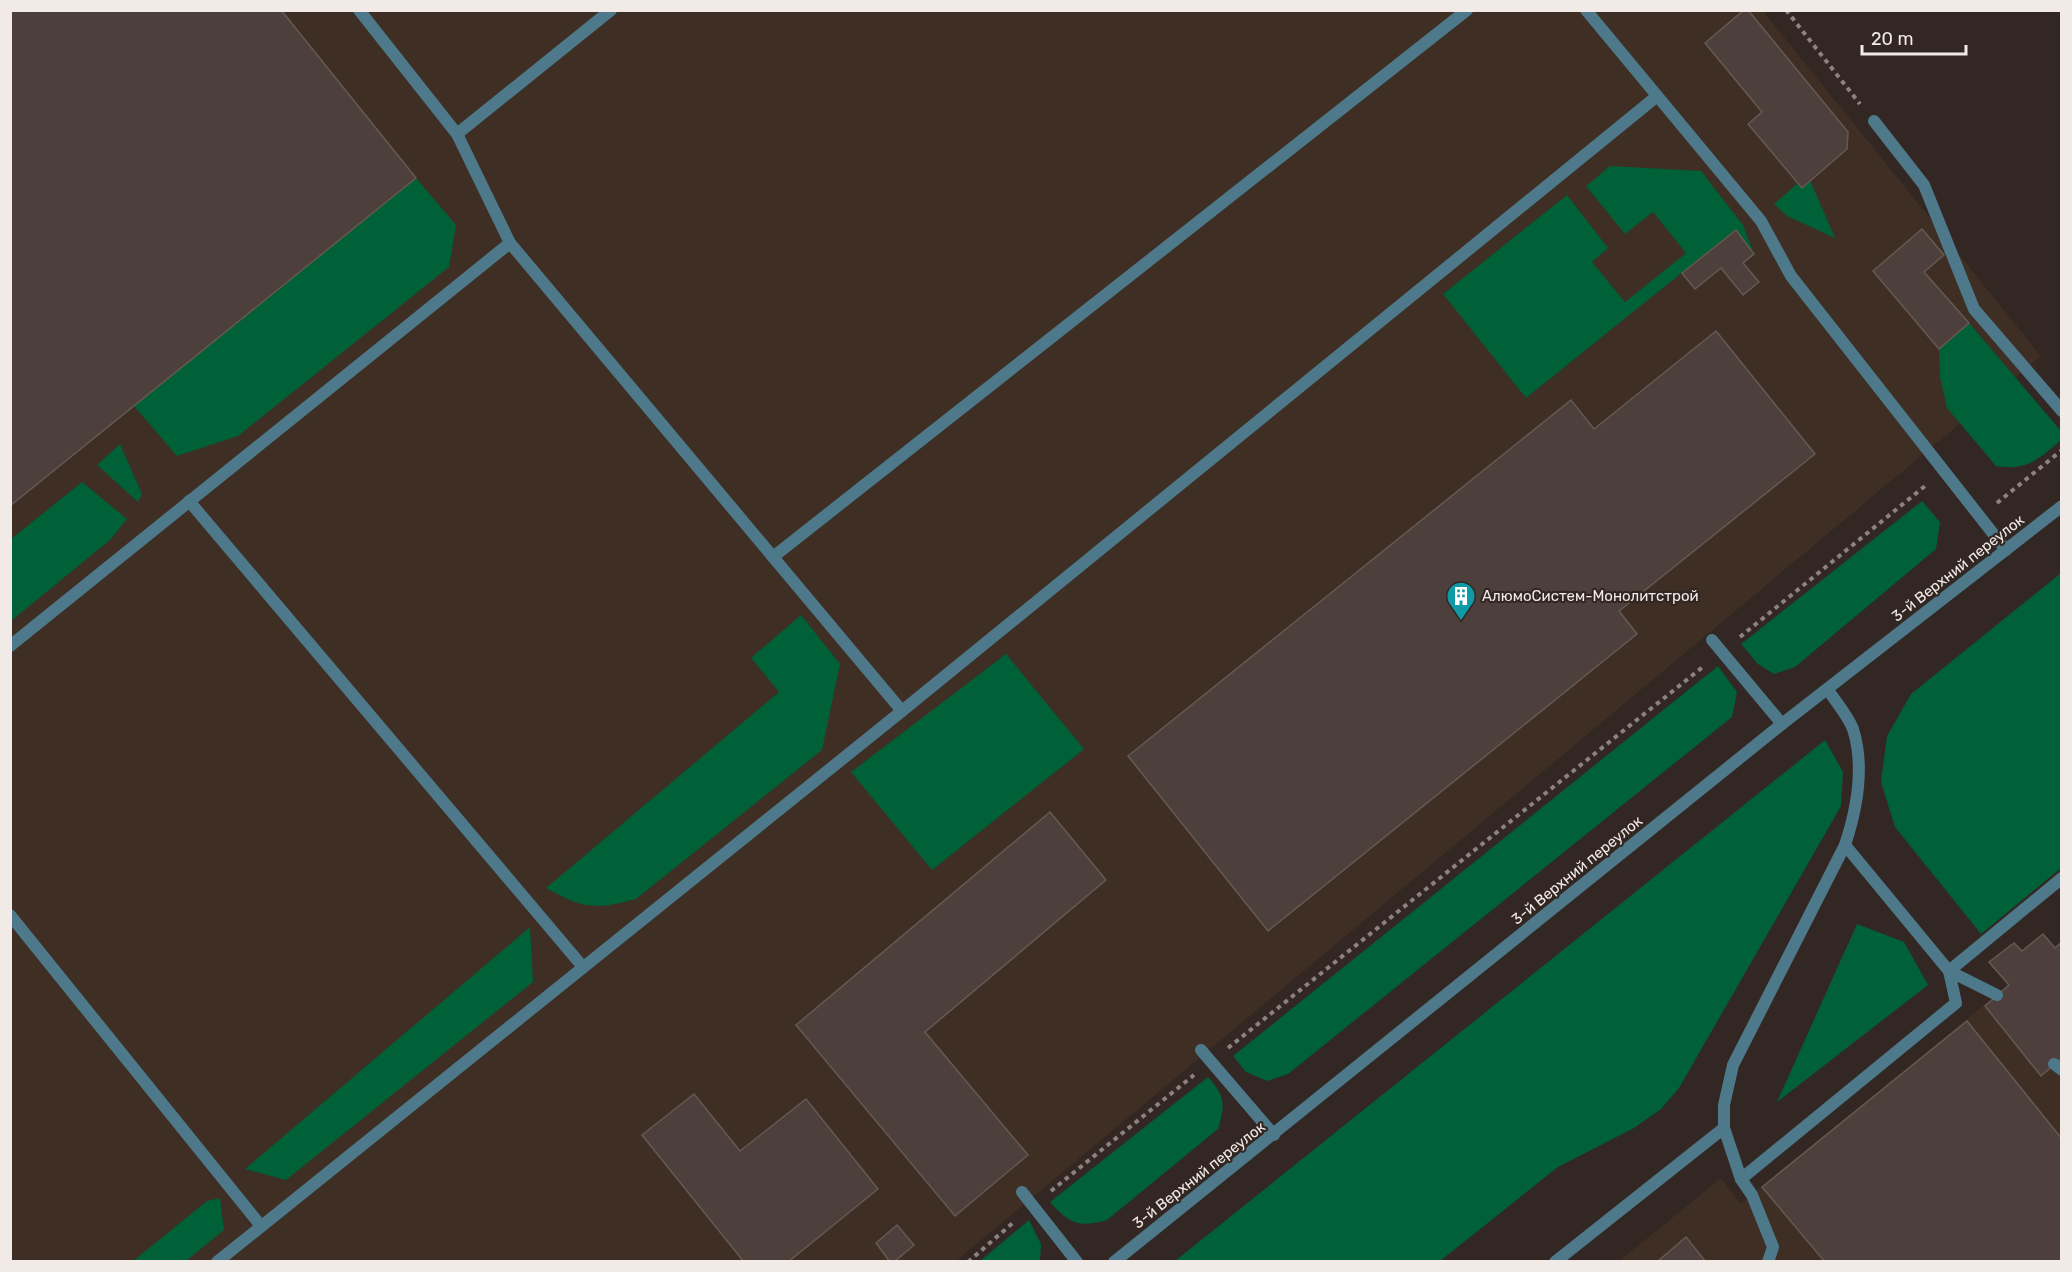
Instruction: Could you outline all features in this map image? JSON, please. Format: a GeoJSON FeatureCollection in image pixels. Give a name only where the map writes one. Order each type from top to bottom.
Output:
{"type":"FeatureCollection","features":[{"type":"Feature","properties":{"kind":"street"},"geometry":{"type":"LineString","coordinates":[[358,10],[457,134],[510,243],[902,711]]}},
{"type":"Feature","properties":{"kind":"street"},"geometry":{"type":"LineString","coordinates":[[457,134],[611,10]]}},
{"type":"Feature","properties":{"kind":"street"},"geometry":{"type":"LineString","coordinates":[[773,556],[1467,10]]}},
{"type":"Feature","properties":{"kind":"street"},"geometry":{"type":"LineString","coordinates":[[1586,10],[1761,221],[1791,276],[2006,550]]}},
{"type":"Feature","properties":{"kind":"street"},"geometry":{"type":"LineString","coordinates":[[217,1262],[902,711],[1656,97]]}},
{"type":"Feature","properties":{"kind":"street"},"geometry":{"type":"LineString","coordinates":[[1874,121],[1924,185],[1974,309],[2061,411]]}},
{"type":"Feature","properties":{"kind":"street"},"geometry":{"type":"LineString","coordinates":[[10,646],[510,243]]}},
{"type":"Feature","properties":{"kind":"street"},"geometry":{"type":"LineString","coordinates":[[189,501],[583,967]]}},
{"type":"Feature","properties":{"kind":"street","name":"3-й Верхний переулок"},"geometry":{"type":"LineString","coordinates":[[1114,1262],[1782,724],[2061,506]]}},
{"type":"Feature","properties":{"kind":"street"},"geometry":{"type":"LineString","coordinates":[[1712,640],[1782,724]]}},
{"type":"Feature","properties":{"kind":"street"},"geometry":{"type":"LineString","coordinates":[[1768,1262],[1773,1246],[1752,1195],[1742,1179],[1724,1128],[1724,1105],[1733,1065],[1845,845],[1856,810],[1857,754],[1853,728],[1828,690]]}},
{"type":"Feature","properties":{"kind":"street"},"geometry":{"type":"LineString","coordinates":[[1845,845],[1949,971],[1997,995]]}},
{"type":"Feature","properties":{"kind":"street"},"geometry":{"type":"LineString","coordinates":[[1949,971],[2061,878]]}},
{"type":"Feature","properties":{"kind":"street"},"geometry":{"type":"LineString","coordinates":[[10,915],[261,1226]]}},
{"type":"Feature","properties":{"kind":"street"},"geometry":{"type":"LineString","coordinates":[[1742,1179],[1956,1003],[1949,971]]}},
{"type":"Feature","properties":{"kind":"street"},"geometry":{"type":"LineString","coordinates":[[1202,1050],[1274,1135]]}},
{"type":"Feature","properties":{"kind":"street"},"geometry":{"type":"LineString","coordinates":[[1555,1262],[1724,1128]]}},
{"type":"Feature","properties":{"kind":"street"},"geometry":{"type":"LineString","coordinates":[[1022,1192],[1077,1262]]}},
{"type":"Feature","properties":{"kind":"path"},"geometry":{"type":"LineString","coordinates":[[1786,10],[1874,121]]}},
{"type":"Feature","properties":{"kind":"path"},"geometry":{"type":"LineString","coordinates":[[1980,516],[2061,450]]}},
{"type":"Feature","properties":{"kind":"path"},"geometry":{"type":"LineString","coordinates":[[968,1262],[1211,1061],[1722,652],[1944,470]]}},
{"type":"Feature","properties":{"kind":"shaded area"},"geometry":{"type":"Polygon","coordinates":[[[10,11],[1763,11],[2041,356],[956,1261],[11,1261],[10,11]]]}},
{"type":"Feature","properties":{"kind":"shaded area"},"geometry":{"type":"Polygon","coordinates":[[[2043,934],[2055,947],[2061,942],[2061,1261],[1618,1262],[1721,1178],[1741,1204],[2008,985],[1989,962],[2014,943],[2022,951],[2043,934]]]}},
{"type":"Feature","properties":{"kind":"green space"},"geometry":{"type":"Polygon","coordinates":[[[1610,166],[1701,171],[1743,225],[1754,254],[1735,230],[1526,398],[1443,294],[1567,195],[1608,248],[1592,262],[1625,302],[1686,253],[1653,212],[1625,234],[1586,186],[1610,166]]]}},
{"type":"Feature","properties":{"kind":"green space"},"geometry":{"type":"Polygon","coordinates":[[[416,178],[456,225],[449,267],[238,436],[177,456],[134,406],[416,178]]]}},
{"type":"Feature","properties":{"kind":"green space"},"geometry":{"type":"Polygon","coordinates":[[[1810,180],[1835,238],[1787,216],[1774,204],[1798,183],[1810,180]]]}},
{"type":"Feature","properties":{"kind":"green space"},"geometry":{"type":"Polygon","coordinates":[[[1969,323],[2061,431],[2061,440],[2032,462],[2016,467],[1996,466],[1947,408],[1940,377],[1939,349],[1969,323]]]}},
{"type":"Feature","properties":{"kind":"green space"},"geometry":{"type":"Polygon","coordinates":[[[120,444],[142,494],[138,502],[97,465],[120,444]]]}},
{"type":"Feature","properties":{"kind":"green space"},"geometry":{"type":"Polygon","coordinates":[[[82,482],[127,519],[110,540],[11,621],[11,539],[82,482]]]}},
{"type":"Feature","properties":{"kind":"green space"},"geometry":{"type":"Polygon","coordinates":[[[1922,501],[1940,522],[1936,549],[1795,667],[1774,674],[1758,664],[1741,644],[1922,501]]]}},
{"type":"Feature","properties":{"kind":"green space"},"geometry":{"type":"Polygon","coordinates":[[[2061,573],[2061,868],[1981,934],[1895,827],[1881,782],[1887,736],[1911,694],[2061,573]]]}},
{"type":"Feature","properties":{"kind":"green space"},"geometry":{"type":"Polygon","coordinates":[[[801,615],[840,664],[822,750],[636,899],[610,905],[590,906],[570,900],[546,888],[779,692],[751,658],[801,615]]]}},
{"type":"Feature","properties":{"kind":"green space"},"geometry":{"type":"Polygon","coordinates":[[[1006,654],[1084,749],[932,870],[851,772],[1006,654]]]}},
{"type":"Feature","properties":{"kind":"green space"},"geometry":{"type":"Polygon","coordinates":[[[1718,666],[1737,692],[1732,717],[1288,1074],[1267,1081],[1246,1072],[1233,1056],[1718,666]]]}},
{"type":"Feature","properties":{"kind":"green space"},"geometry":{"type":"Polygon","coordinates":[[[1825,740],[1843,772],[1841,806],[1679,1088],[1661,1109],[1634,1128],[1558,1167],[1440,1261],[1175,1261],[1825,740]]]}},
{"type":"Feature","properties":{"kind":"green space"},"geometry":{"type":"Polygon","coordinates":[[[1857,924],[1904,942],[1928,985],[1777,1102],[1857,924]]]}},
{"type":"Feature","properties":{"kind":"green space"},"geometry":{"type":"Polygon","coordinates":[[[530,927],[533,982],[286,1180],[245,1169],[530,927]]]}},
{"type":"Feature","properties":{"kind":"green space"},"geometry":{"type":"Polygon","coordinates":[[[1208,1077],[1221,1096],[1223,1107],[1218,1129],[1107,1220],[1089,1224],[1075,1222],[1063,1215],[1050,1202],[1208,1077]]]}},
{"type":"Feature","properties":{"kind":"green space"},"geometry":{"type":"Polygon","coordinates":[[[220,1198],[224,1230],[186,1261],[133,1261],[207,1201],[220,1198]]]}},
{"type":"Feature","properties":{"kind":"green space"},"geometry":{"type":"Polygon","coordinates":[[[1029,1220],[1041,1244],[1040,1261],[980,1261],[1029,1220]]]}},
{"type":"Feature","properties":{"kind":"building"},"geometry":{"type":"Polygon","coordinates":[[[10,10],[281,10],[416,178],[10,506],[10,10]]]}},
{"type":"Feature","properties":{"kind":"building"},"geometry":{"type":"Polygon","coordinates":[[[1744,10],[1748,10],[1848,132],[1847,149],[1802,188],[1748,124],[1762,112],[1705,43],[1744,10]]]}},
{"type":"Feature","properties":{"kind":"building"},"geometry":{"type":"Polygon","coordinates":[[[1922,229],[1944,255],[1924,272],[1969,323],[1939,349],[1873,271],[1922,229]]]}},
{"type":"Feature","properties":{"kind":"building"},"geometry":{"type":"Polygon","coordinates":[[[1736,230],[1754,254],[1743,263],[1759,282],[1743,295],[1721,268],[1695,289],[1682,273],[1736,230]]]}},
{"type":"Feature","properties":{"kind":"building","name":"АлюмоСистем-Монолитстрой"},"geometry":{"type":"Polygon","coordinates":[[[1716,331],[1815,454],[1619,611],[1637,634],[1268,931],[1128,756],[1571,400],[1594,429],[1716,331]]]}},
{"type":"Feature","properties":{"kind":"building"},"geometry":{"type":"Polygon","coordinates":[[[1050,812],[1106,880],[925,1032],[1028,1155],[955,1216],[796,1025],[1050,812]]]}},
{"type":"Feature","properties":{"kind":"building"},"geometry":{"type":"Polygon","coordinates":[[[2043,934],[2055,948],[2062,942],[2062,1058],[2041,1076],[1985,1006],[2009,985],[1989,962],[2014,943],[2022,951],[2043,934]]]}},
{"type":"Feature","properties":{"kind":"building"},"geometry":{"type":"Polygon","coordinates":[[[1967,1021],[2062,1139],[2062,1262],[1825,1262],[1762,1187],[1967,1021]]]}},
{"type":"Feature","properties":{"kind":"building"},"geometry":{"type":"Polygon","coordinates":[[[694,1094],[740,1151],[806,1099],[878,1189],[788,1262],[744,1262],[642,1135],[694,1094]]]}},
{"type":"Feature","properties":{"kind":"building"},"geometry":{"type":"Polygon","coordinates":[[[897,1225],[914,1245],[894,1262],[890,1262],[876,1243],[897,1225]]]}},
{"type":"Feature","properties":{"kind":"building"},"geometry":{"type":"Polygon","coordinates":[[[1686,1237],[1706,1262],[1657,1262],[1686,1237]]]}},
{"type":"Feature","properties":{"kind":"place","name":"АлюмоСистем-Монолитстрой"},"geometry":{"type":"Point","coordinates":[1461,622]}}]}
